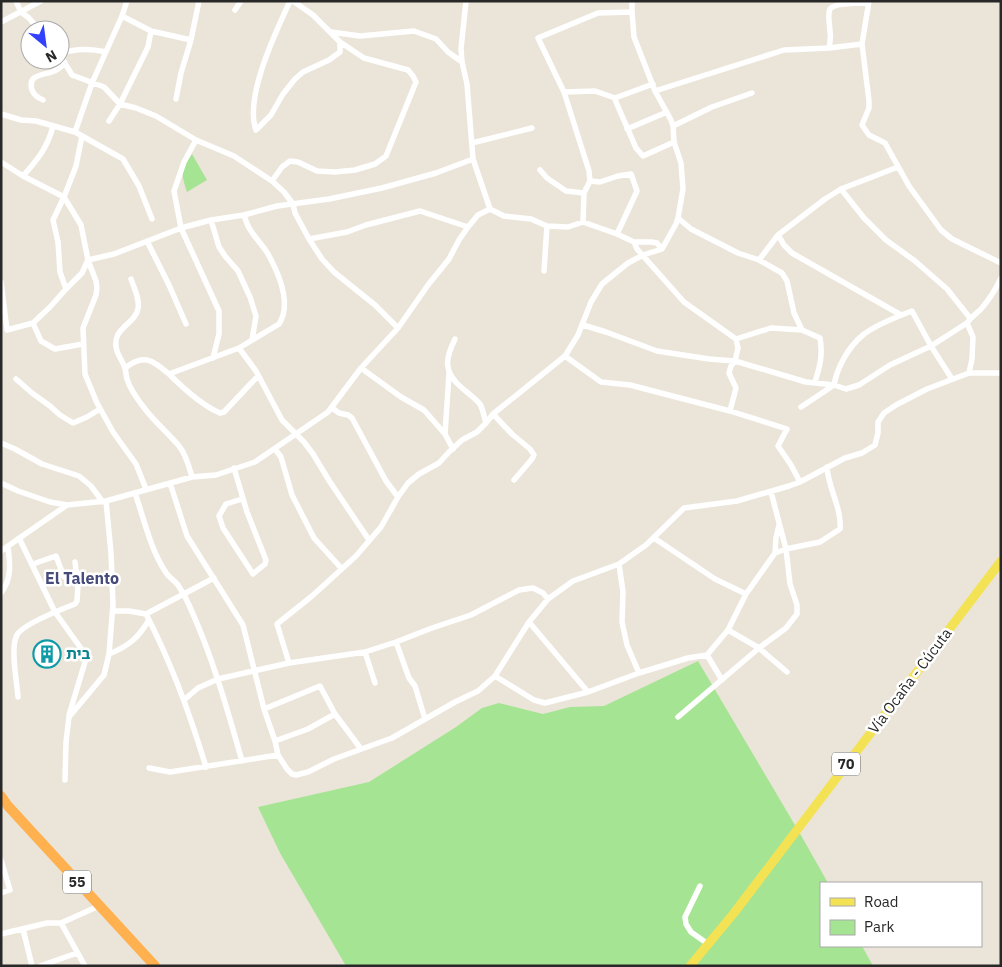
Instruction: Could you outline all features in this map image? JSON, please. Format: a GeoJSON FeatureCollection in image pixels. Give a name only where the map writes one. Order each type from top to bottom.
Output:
{"type":"FeatureCollection","features":[{"type":"Feature","properties":{"kind":"highway","name":"55"},"geometry":{"type":"LineString","coordinates":[[1,796],[8,806],[155,966]]}},
{"type":"Feature","properties":{"kind":"main road","name":"Vía Ocaña - Cúcuta"},"geometry":{"type":"LineString","coordinates":[[690,966],[740,905],[1001,562]]}},
{"type":"Feature","properties":{"kind":"street"},"geometry":{"type":"LineString","coordinates":[[16,1],[21,12],[31,20]]}},
{"type":"Feature","properties":{"kind":"street"},"geometry":{"type":"LineString","coordinates":[[1,22],[41,1]]}},
{"type":"Feature","properties":{"kind":"street"},"geometry":{"type":"LineString","coordinates":[[75,132],[92,83],[127,1]]}},
{"type":"Feature","properties":{"kind":"street"},"geometry":{"type":"LineString","coordinates":[[176,100],[199,1]]}},
{"type":"Feature","properties":{"kind":"street"},"geometry":{"type":"LineString","coordinates":[[235,10],[241,1]]}},
{"type":"Feature","properties":{"kind":"street"},"geometry":{"type":"LineString","coordinates":[[272,181],[282,167],[290,161],[298,162],[317,171],[335,172],[355,170],[375,164],[386,156],[416,82],[413,76],[408,70],[364,58],[340,42],[313,15],[291,1],[266,55],[254,100],[256,130],[271,114],[294,79],[340,52],[340,42]]}},
{"type":"Feature","properties":{"kind":"street"},"geometry":{"type":"LineString","coordinates":[[466,1],[461,49],[467,84],[473,159],[490,209],[504,216],[531,219],[547,226],[568,227],[583,222],[634,242],[651,242],[662,248]]}},
{"type":"Feature","properties":{"kind":"street"},"geometry":{"type":"LineString","coordinates":[[289,663],[277,624],[312,596],[356,556],[381,527],[408,483],[419,474],[439,463],[462,440],[477,432],[493,414],[565,356],[578,335],[591,302],[602,284],[628,263],[662,248],[676,224],[683,190],[681,163],[674,142],[673,126],[655,91],[634,37],[632,1]]}},
{"type":"Feature","properties":{"kind":"street"},"geometry":{"type":"LineString","coordinates":[[829,48],[831,34],[830,9],[834,6],[868,2],[862,44],[870,101],[862,125],[869,135],[885,143],[913,192],[941,230],[952,239],[1001,263]]}},
{"type":"Feature","properties":{"kind":"street"},"geometry":{"type":"LineString","coordinates":[[583,222],[584,194],[590,181],[589,171],[564,92],[538,38],[598,13],[632,12]]}},
{"type":"Feature","properties":{"kind":"street"},"geometry":{"type":"LineString","coordinates":[[122,16],[151,32],[191,40]]}},
{"type":"Feature","properties":{"kind":"street"},"geometry":{"type":"LineString","coordinates":[[330,32],[360,36],[414,31],[436,39],[448,52],[462,62]]}},
{"type":"Feature","properties":{"kind":"street"},"geometry":{"type":"LineString","coordinates":[[109,121],[120,104],[148,47],[151,32]]}},
{"type":"Feature","properties":{"kind":"street"},"geometry":{"type":"LineString","coordinates":[[655,91],[784,50],[862,44]]}},
{"type":"Feature","properties":{"kind":"street"},"geometry":{"type":"LineString","coordinates":[[70,51],[79,49],[106,52]]}},
{"type":"Feature","properties":{"kind":"street"},"geometry":{"type":"LineString","coordinates":[[43,100],[37,98],[32,89],[32,83],[35,77],[56,70]]}},
{"type":"Feature","properties":{"kind":"street"},"geometry":{"type":"LineString","coordinates":[[69,70],[72,75],[104,87],[120,104],[156,116],[196,140],[234,156],[272,181],[293,204],[295,214],[322,259],[334,272],[374,305],[398,328]]}},
{"type":"Feature","properties":{"kind":"street"},"geometry":{"type":"LineString","coordinates":[[564,92],[596,90],[615,98],[652,84]]}},
{"type":"Feature","properties":{"kind":"street"},"geometry":{"type":"LineString","coordinates":[[673,126],[712,107],[752,93]]}},
{"type":"Feature","properties":{"kind":"street"},"geometry":{"type":"LineString","coordinates":[[615,98],[636,148],[643,156],[674,142]]}},
{"type":"Feature","properties":{"kind":"street"},"geometry":{"type":"LineString","coordinates":[[627,129],[667,112]]}},
{"type":"Feature","properties":{"kind":"street"},"geometry":{"type":"LineString","coordinates":[[1,114],[75,132],[123,159],[139,186],[152,219]]}},
{"type":"Feature","properties":{"kind":"street"},"geometry":{"type":"LineString","coordinates":[[23,176],[43,152],[53,126]]}},
{"type":"Feature","properties":{"kind":"street"},"geometry":{"type":"LineString","coordinates":[[472,142],[532,128]]}},
{"type":"Feature","properties":{"kind":"street"},"geometry":{"type":"LineString","coordinates":[[66,288],[60,272],[58,242],[53,220],[76,166],[82,136]]}},
{"type":"Feature","properties":{"kind":"street"},"geometry":{"type":"LineString","coordinates":[[196,140],[184,162],[174,191],[181,228],[219,311],[219,334],[213,358]]}},
{"type":"Feature","properties":{"kind":"street"},"geometry":{"type":"LineString","coordinates":[[88,260],[114,254],[181,228],[211,220],[244,215],[276,206],[329,199],[382,188],[436,173],[473,159]]}},
{"type":"Feature","properties":{"kind":"street"},"geometry":{"type":"LineString","coordinates":[[1,162],[23,176],[64,197],[81,225],[88,260],[97,288],[96,295],[82,328],[85,374],[100,409],[113,432],[136,464],[146,489]]}},
{"type":"Feature","properties":{"kind":"street"},"geometry":{"type":"LineString","coordinates":[[759,260],[778,235],[825,198],[841,189],[898,167]]}},
{"type":"Feature","properties":{"kind":"street"},"geometry":{"type":"LineString","coordinates":[[540,170],[547,178],[566,191],[584,194]]}},
{"type":"Feature","properties":{"kind":"street"},"geometry":{"type":"LineString","coordinates":[[590,181],[600,182],[630,174],[637,190],[617,234]]}},
{"type":"Feature","properties":{"kind":"street"},"geometry":{"type":"LineString","coordinates":[[841,189],[864,218],[886,240],[915,261],[947,289],[968,320],[973,338],[972,360],[969,373]]}},
{"type":"Feature","properties":{"kind":"street"},"geometry":{"type":"LineString","coordinates":[[1,483],[50,502],[66,505],[104,501],[192,477],[216,475],[255,462],[332,408],[361,368],[398,328],[449,259],[468,227],[478,215],[490,209]]}},
{"type":"Feature","properties":{"kind":"street"},"geometry":{"type":"LineString","coordinates":[[309,239],[347,232],[420,211],[468,227]]}},
{"type":"Feature","properties":{"kind":"street"},"geometry":{"type":"LineString","coordinates":[[169,374],[240,348],[279,324],[283,318],[284,295],[279,276],[268,255],[248,227],[244,215]]}},
{"type":"Feature","properties":{"kind":"street"},"geometry":{"type":"LineString","coordinates":[[678,218],[691,229],[738,253],[759,260],[782,273],[787,280],[794,313],[802,330]]}},
{"type":"Feature","properties":{"kind":"street"},"geometry":{"type":"LineString","coordinates":[[211,220],[219,247],[238,271],[250,297],[256,316],[252,340]]}},
{"type":"Feature","properties":{"kind":"street"},"geometry":{"type":"LineString","coordinates":[[544,271],[547,226]]}},
{"type":"Feature","properties":{"kind":"street"},"geometry":{"type":"LineString","coordinates":[[778,235],[792,253],[901,315]]}},
{"type":"Feature","properties":{"kind":"street"},"geometry":{"type":"LineString","coordinates":[[147,240],[186,324]]}},
{"type":"Feature","properties":{"kind":"street"},"geometry":{"type":"LineString","coordinates":[[634,242],[637,249],[684,302],[736,339],[738,348],[735,361],[729,373],[736,388],[730,411]]}},
{"type":"Feature","properties":{"kind":"street"},"geometry":{"type":"LineString","coordinates":[[1,282],[7,330],[33,323],[82,274],[88,260]]}},
{"type":"Feature","properties":{"kind":"street"},"geometry":{"type":"LineString","coordinates":[[583,325],[658,352],[735,361],[806,382],[815,382],[846,389],[858,386],[890,365],[931,346],[968,320],[982,307],[1001,278]]}},
{"type":"Feature","properties":{"kind":"street"},"geometry":{"type":"LineString","coordinates":[[131,279],[138,301],[138,310],[135,316],[120,330],[116,339],[116,350],[125,368],[130,387],[144,408],[180,446],[192,477]]}},
{"type":"Feature","properties":{"kind":"street"},"geometry":{"type":"LineString","coordinates":[[801,406],[834,386],[836,376],[844,359],[862,336],[912,311],[952,379]]}},
{"type":"Feature","properties":{"kind":"street"},"geometry":{"type":"LineString","coordinates":[[33,323],[41,341],[55,349],[83,344]]}},
{"type":"Feature","properties":{"kind":"street"},"geometry":{"type":"LineString","coordinates":[[736,339],[771,328],[802,330],[820,338],[822,349],[821,362],[815,382]]}},
{"type":"Feature","properties":{"kind":"street"},"geometry":{"type":"LineString","coordinates":[[445,434],[449,374],[447,358],[455,339]]}},
{"type":"Feature","properties":{"kind":"street"},"geometry":{"type":"LineString","coordinates":[[240,348],[256,371],[282,420],[313,454],[369,540]]}},
{"type":"Feature","properties":{"kind":"street"},"geometry":{"type":"LineString","coordinates":[[565,356],[601,382],[630,385],[730,411],[788,429],[778,446],[800,482]]}},
{"type":"Feature","properties":{"kind":"street"},"geometry":{"type":"LineString","coordinates":[[125,368],[131,363],[142,359],[155,363],[213,410],[220,413],[224,412],[258,376]]}},
{"type":"Feature","properties":{"kind":"street"},"geometry":{"type":"LineString","coordinates":[[361,368],[401,397],[424,410],[445,434],[453,449]]}},
{"type":"Feature","properties":{"kind":"street"},"geometry":{"type":"LineString","coordinates":[[170,483],[187,536],[243,625],[264,709],[278,755],[287,769],[296,775],[308,772],[334,759],[392,738],[478,691],[495,676],[529,622],[548,599],[573,581],[620,564],[654,538],[684,508],[737,501],[800,482],[845,458],[862,453],[875,446],[878,422],[884,413],[896,405],[926,389],[969,373],[1001,373]]}},
{"type":"Feature","properties":{"kind":"street"},"geometry":{"type":"LineString","coordinates":[[449,374],[480,405],[486,423]]}},
{"type":"Feature","properties":{"kind":"street"},"geometry":{"type":"LineString","coordinates":[[16,379],[60,416],[73,423],[100,409]]}},
{"type":"Feature","properties":{"kind":"street"},"geometry":{"type":"LineString","coordinates":[[332,408],[339,413],[348,414],[352,418],[386,481],[398,497]]}},
{"type":"Feature","properties":{"kind":"street"},"geometry":{"type":"LineString","coordinates":[[493,414],[534,455],[514,480]]}},
{"type":"Feature","properties":{"kind":"street"},"geometry":{"type":"LineString","coordinates":[[1,443],[42,464],[78,476],[104,501],[112,552],[113,611],[109,654],[104,675],[69,717]]}},
{"type":"Feature","properties":{"kind":"street"},"geometry":{"type":"LineString","coordinates":[[275,449],[281,457],[292,495],[314,538],[342,569]]}},
{"type":"Feature","properties":{"kind":"street"},"geometry":{"type":"LineString","coordinates":[[774,553],[820,542],[840,529],[841,521],[827,467]]}},
{"type":"Feature","properties":{"kind":"street"},"geometry":{"type":"LineString","coordinates":[[234,468],[242,500],[266,556],[265,564],[253,574],[223,528],[220,516],[226,504],[242,500]]}},
{"type":"Feature","properties":{"kind":"street"},"geometry":{"type":"LineString","coordinates":[[678,717],[759,648],[786,628],[797,614],[797,605],[790,584],[786,549],[771,492]]}},
{"type":"Feature","properties":{"kind":"street"},"geometry":{"type":"LineString","coordinates":[[135,493],[155,552],[165,572],[184,594],[218,679],[242,760]]}},
{"type":"Feature","properties":{"kind":"street"},"geometry":{"type":"LineString","coordinates":[[1,551],[66,505]]}},
{"type":"Feature","properties":{"kind":"street"},"geometry":{"type":"LineString","coordinates":[[495,676],[534,700],[545,703],[588,692],[639,673],[688,658],[707,655],[728,630],[746,594],[774,553],[779,525]]}},
{"type":"Feature","properties":{"kind":"street"},"geometry":{"type":"LineString","coordinates":[[19,538],[55,612],[85,654],[85,662],[69,717],[65,780]]}},
{"type":"Feature","properties":{"kind":"street"},"geometry":{"type":"LineString","coordinates":[[654,538],[715,579],[746,594]]}},
{"type":"Feature","properties":{"kind":"street"},"geometry":{"type":"LineString","coordinates":[[1,593],[6,588],[11,567],[8,547]]}},
{"type":"Feature","properties":{"kind":"street"},"geometry":{"type":"LineString","coordinates":[[33,564],[56,556],[64,578],[77,574]]}},
{"type":"Feature","properties":{"kind":"street"},"geometry":{"type":"LineString","coordinates":[[18,697],[13,648],[16,636],[22,629],[77,602],[78,585],[75,562]]}},
{"type":"Feature","properties":{"kind":"street"},"geometry":{"type":"LineString","coordinates":[[620,564],[623,592],[622,622],[627,645],[639,673]]}},
{"type":"Feature","properties":{"kind":"street"},"geometry":{"type":"LineString","coordinates":[[109,654],[122,649],[136,638],[148,617],[214,578]]}},
{"type":"Feature","properties":{"kind":"street"},"geometry":{"type":"LineString","coordinates":[[184,700],[198,688],[218,679],[289,663],[366,652],[471,615],[519,590],[533,588],[543,593],[548,599]]}},
{"type":"Feature","properties":{"kind":"street"},"geometry":{"type":"LineString","coordinates":[[113,611],[129,611],[148,617],[163,647],[184,700],[206,767]]}},
{"type":"Feature","properties":{"kind":"street"},"geometry":{"type":"LineString","coordinates":[[529,622],[588,692]]}},
{"type":"Feature","properties":{"kind":"street"},"geometry":{"type":"LineString","coordinates":[[728,630],[759,648],[787,672]]}},
{"type":"Feature","properties":{"kind":"street"},"geometry":{"type":"LineString","coordinates":[[396,642],[409,678],[415,686],[424,719]]}},
{"type":"Feature","properties":{"kind":"street"},"geometry":{"type":"LineString","coordinates":[[366,652],[375,684]]}},
{"type":"Feature","properties":{"kind":"street"},"geometry":{"type":"LineString","coordinates":[[707,655],[722,680]]}},
{"type":"Feature","properties":{"kind":"street"},"geometry":{"type":"LineString","coordinates":[[264,709],[320,686],[335,714],[362,749]]}},
{"type":"Feature","properties":{"kind":"street"},"geometry":{"type":"LineString","coordinates":[[275,741],[308,729],[335,714]]}},
{"type":"Feature","properties":{"kind":"street"},"geometry":{"type":"LineString","coordinates":[[149,768],[170,772],[278,755]]}},
{"type":"Feature","properties":{"kind":"street"},"geometry":{"type":"LineString","coordinates":[[1,860],[10,890],[1,892]]}},
{"type":"Feature","properties":{"kind":"street"},"geometry":{"type":"LineString","coordinates":[[700,886],[685,917],[686,924],[691,932],[708,944]]}},
{"type":"Feature","properties":{"kind":"street"},"geometry":{"type":"LineString","coordinates":[[1,934],[47,922],[62,923],[99,906]]}},
{"type":"Feature","properties":{"kind":"street"},"geometry":{"type":"LineString","coordinates":[[62,923],[85,966]]}},
{"type":"Feature","properties":{"kind":"street"},"geometry":{"type":"LineString","coordinates":[[23,929],[32,966]]}},
{"type":"Feature","properties":{"kind":"street"},"geometry":{"type":"LineString","coordinates":[[40,966],[77,953]]}},
{"type":"Feature","properties":{"kind":"green space"},"geometry":{"type":"Polygon","coordinates":[[[192,154],[207,180],[187,192],[183,172],[185,164],[192,154]]]}},
{"type":"Feature","properties":{"kind":"green space"},"geometry":{"type":"Polygon","coordinates":[[[698,661],[827,882],[820,882],[820,947],[863,947],[873,966],[346,966],[280,853],[258,807],[369,782],[456,727],[482,708],[499,703],[543,714],[570,707],[604,706],[698,661]]]}},
{"type":"Feature","properties":{"kind":"place","name":"בית"},"geometry":{"type":"Point","coordinates":[47,654]}},
{"type":"Feature","properties":{"kind":"district","name":"El Talento"},"geometry":{"type":"Point","coordinates":[82,578]}}]}
